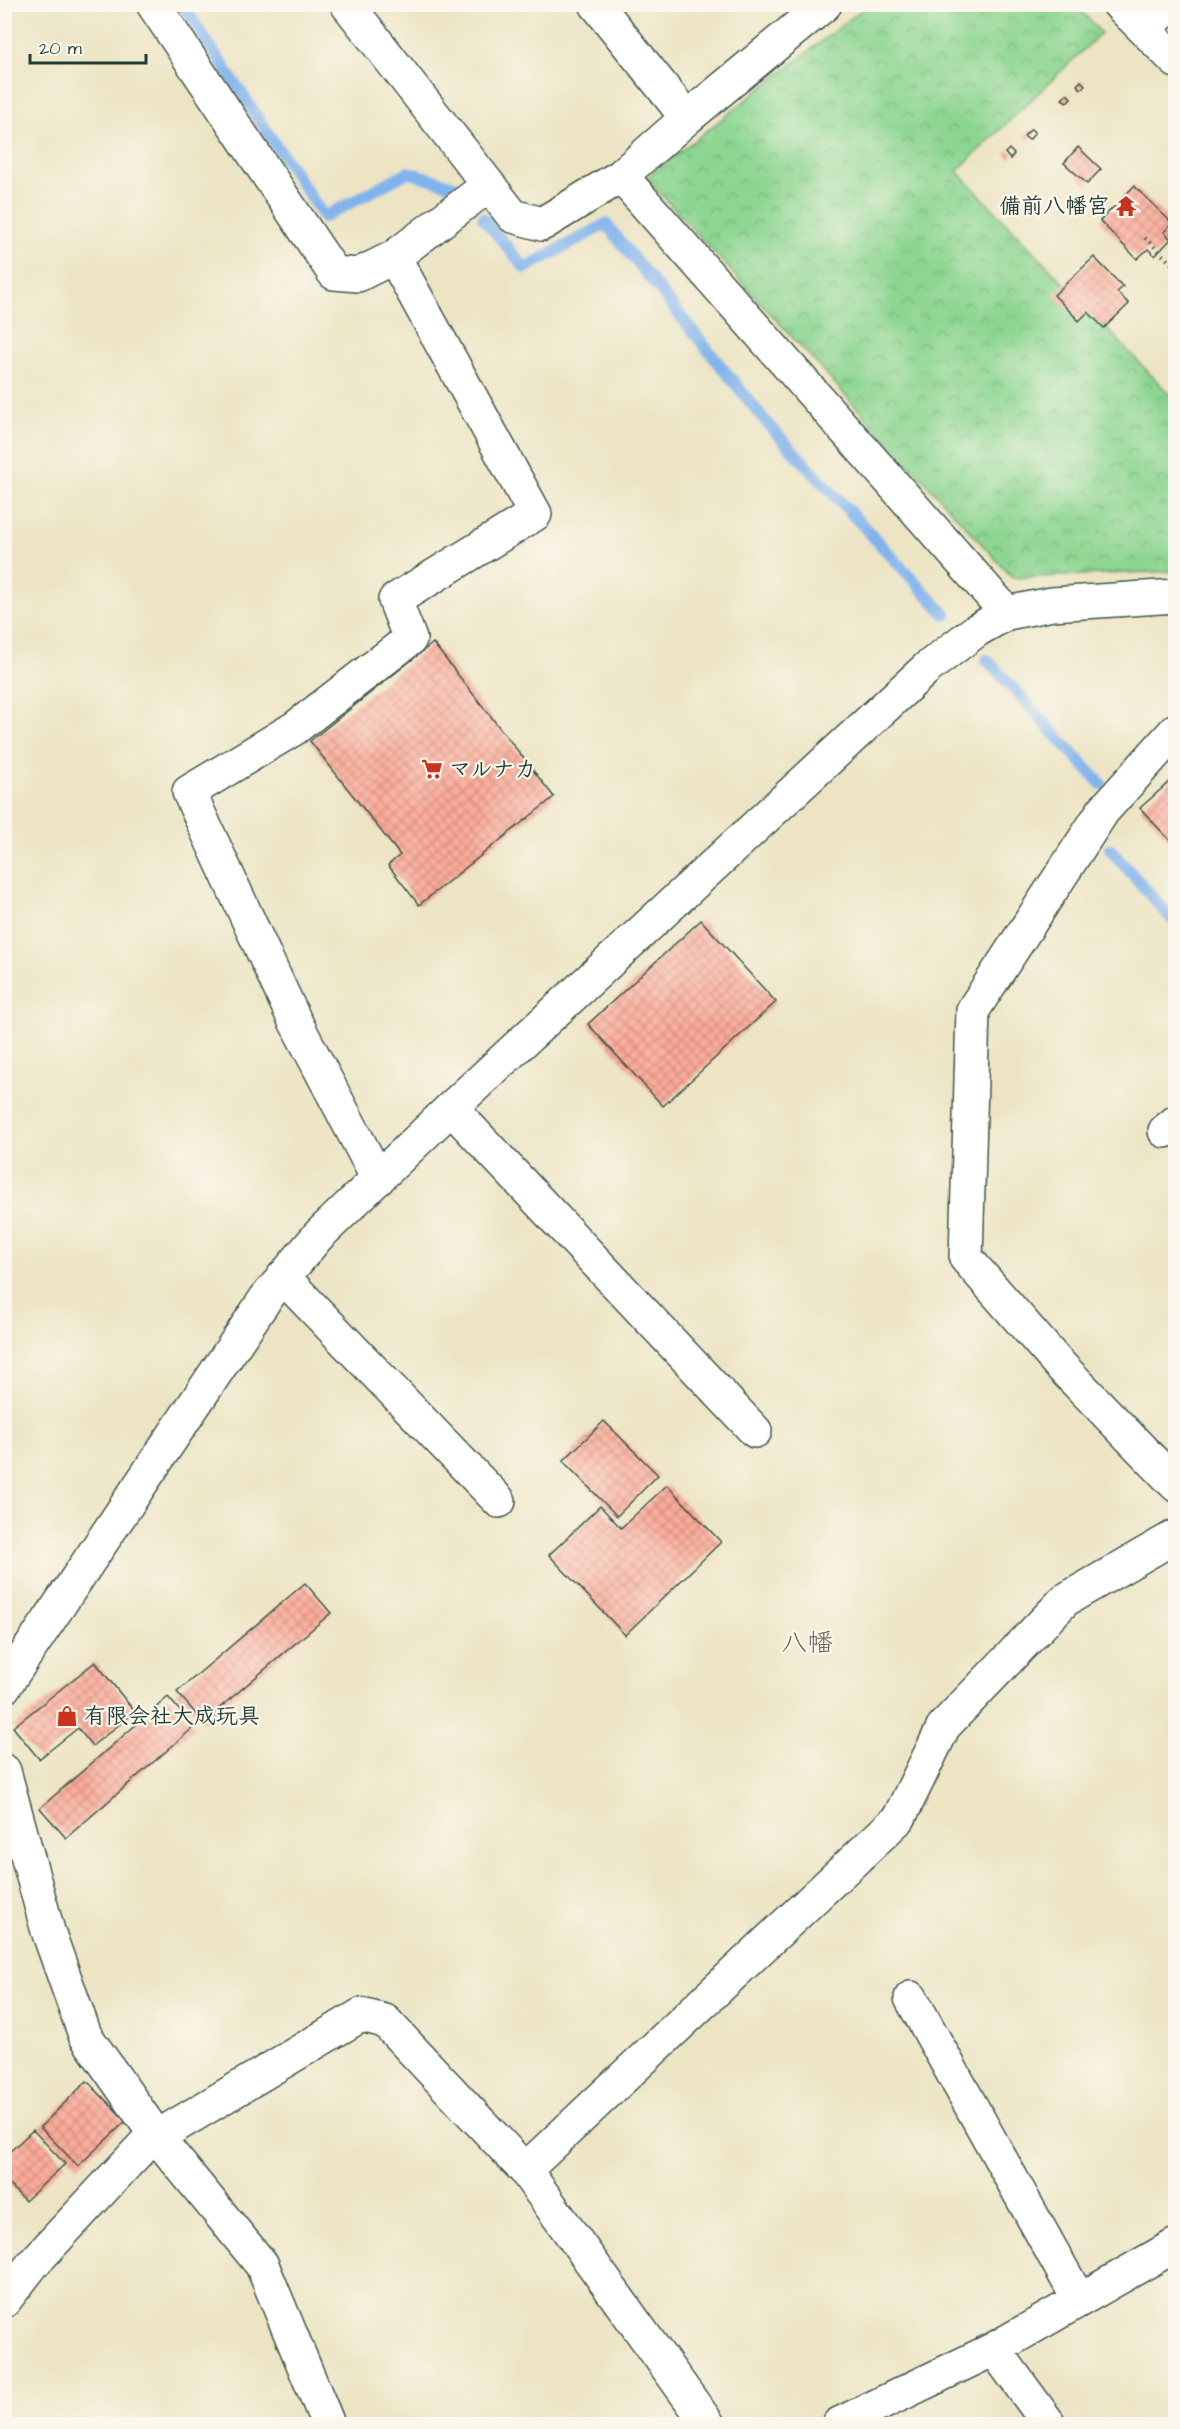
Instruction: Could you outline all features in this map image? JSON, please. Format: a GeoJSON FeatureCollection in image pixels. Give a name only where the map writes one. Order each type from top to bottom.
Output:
{"type":"FeatureCollection","features":[{"type":"Feature","properties":{"kind":"street"},"geometry":{"type":"LineString","coordinates":[[153,4],[334,273],[358,275],[394,257],[489,185]]}},
{"type":"Feature","properties":{"kind":"street"},"geometry":{"type":"LineString","coordinates":[[347,4],[513,216],[543,224],[621,176],[825,4]]}},
{"type":"Feature","properties":{"kind":"street"},"geometry":{"type":"LineString","coordinates":[[596,4],[687,118]]}},
{"type":"Feature","properties":{"kind":"street"},"geometry":{"type":"LineString","coordinates":[[1119,4],[1176,61]]}},
{"type":"Feature","properties":{"kind":"street"},"geometry":{"type":"LineString","coordinates":[[1143,28],[1173,4]]}},
{"type":"Feature","properties":{"kind":"street"},"geometry":{"type":"LineString","coordinates":[[621,176],[1007,613]]}},
{"type":"Feature","properties":{"kind":"street"},"geometry":{"type":"LineString","coordinates":[[378,1179],[295,1022],[189,792],[295,728],[411,639],[395,600],[535,514],[394,257]]}},
{"type":"Feature","properties":{"kind":"street"},"geometry":{"type":"LineString","coordinates":[[4,1687],[266,1298],[318,1236],[452,1108],[927,668],[977,630],[1007,613],[1052,604],[1176,596]]}},
{"type":"Feature","properties":{"kind":"street"},"geometry":{"type":"LineString","coordinates":[[1176,730],[1103,811],[973,1010],[966,1258],[1057,1362],[1176,1485]]}},
{"type":"Feature","properties":{"kind":"street"},"geometry":{"type":"LineString","coordinates":[[452,1108],[755,1431]]}},
{"type":"Feature","properties":{"kind":"street"},"geometry":{"type":"LineString","coordinates":[[283,1277],[499,1501]]}},
{"type":"Feature","properties":{"kind":"street"},"geometry":{"type":"LineString","coordinates":[[525,2170],[899,1818],[944,1725],[1065,1600],[1176,1536]]}},
{"type":"Feature","properties":{"kind":"street"},"geometry":{"type":"LineString","coordinates":[[4,1771],[48,1931],[85,2035],[157,2137],[262,2265],[328,2424]]}},
{"type":"Feature","properties":{"kind":"street"},"geometry":{"type":"LineString","coordinates":[[911,1998],[1079,2300]]}},
{"type":"Feature","properties":{"kind":"street"},"geometry":{"type":"LineString","coordinates":[[4,2301],[32,2265],[145,2144],[361,2015],[385,2021],[525,2170],[708,2424]]}},
{"type":"Feature","properties":{"kind":"street"},"geometry":{"type":"LineString","coordinates":[[839,2424],[994,2349],[1176,2245]]}},
{"type":"Feature","properties":{"kind":"street"},"geometry":{"type":"LineString","coordinates":[[994,2349],[1049,2424]]}},
{"type":"Feature","properties":{"kind":"path"},"geometry":{"type":"LineString","coordinates":[[1145,238],[1176,268]]}},
{"type":"Feature","properties":{"kind":"green space"},"geometry":{"type":"Polygon","coordinates":[[[868,5],[1076,5],[1101,33],[957,171],[1175,400],[1175,571],[1013,578],[646,178],[868,5]]]}},
{"type":"Feature","properties":{"kind":"building"},"geometry":{"type":"Polygon","coordinates":[[[1081,81],[1085,85],[1081,89],[1077,85],[1081,81]]]}},
{"type":"Feature","properties":{"kind":"building"},"geometry":{"type":"Polygon","coordinates":[[[1067,94],[1071,98],[1067,102],[1062,99],[1067,94]]]}},
{"type":"Feature","properties":{"kind":"building"},"geometry":{"type":"Polygon","coordinates":[[[1031,129],[1035,133],[1029,140],[1024,136],[1031,129]]]}},
{"type":"Feature","properties":{"kind":"building"},"geometry":{"type":"Polygon","coordinates":[[[1078,147],[1101,169],[1087,184],[1064,163],[1078,147]]]}},
{"type":"Feature","properties":{"kind":"building"},"geometry":{"type":"Polygon","coordinates":[[[1009,149],[1014,154],[1010,159],[1005,153],[1009,149]]]}},
{"type":"Feature","properties":{"kind":"building"},"geometry":{"type":"Polygon","coordinates":[[[1134,186],[1172,223],[1164,232],[1171,239],[1155,256],[1148,249],[1137,259],[1100,221],[1134,186]]]}},
{"type":"Feature","properties":{"kind":"building"},"geometry":{"type":"Polygon","coordinates":[[[1094,257],[1123,287],[1117,292],[1129,304],[1104,328],[1088,312],[1079,321],[1054,295],[1094,257]]]}},
{"type":"Feature","properties":{"kind":"building","name":"マルナカ"},"geometry":{"type":"Polygon","coordinates":[[[433,643],[554,797],[419,905],[388,865],[400,855],[310,741],[433,643]]]}},
{"type":"Feature","properties":{"kind":"building"},"geometry":{"type":"Polygon","coordinates":[[[1176,776],[1176,847],[1140,808],[1176,776]]]}},
{"type":"Feature","properties":{"kind":"building"},"geometry":{"type":"Polygon","coordinates":[[[701,920],[776,1002],[663,1106],[588,1024],[701,920]]]}},
{"type":"Feature","properties":{"kind":"building"},"geometry":{"type":"Polygon","coordinates":[[[604,1421],[658,1475],[617,1516],[563,1461],[604,1421]]]}},
{"type":"Feature","properties":{"kind":"building"},"geometry":{"type":"Polygon","coordinates":[[[667,1485],[721,1542],[625,1635],[549,1555],[600,1506],[621,1528],[667,1485]]]}},
{"type":"Feature","properties":{"kind":"building"},"geometry":{"type":"Polygon","coordinates":[[[305,1583],[331,1613],[203,1722],[177,1692],[305,1583]]]}},
{"type":"Feature","properties":{"kind":"building"},"geometry":{"type":"Polygon","coordinates":[[[95,1662],[135,1712],[92,1746],[78,1728],[39,1759],[13,1727],[95,1662]]]}},
{"type":"Feature","properties":{"kind":"building"},"geometry":{"type":"Polygon","coordinates":[[[168,1697],[194,1727],[66,1838],[40,1808],[168,1697]]]}},
{"type":"Feature","properties":{"kind":"building"},"geometry":{"type":"Polygon","coordinates":[[[87,2081],[126,2121],[78,2166],[40,2127],[87,2081]]]}},
{"type":"Feature","properties":{"kind":"building"},"geometry":{"type":"Polygon","coordinates":[[[33,2130],[65,2164],[25,2201],[4,2179],[4,2157],[33,2130]]]}},
{"type":"Feature","properties":{"kind":"waterway"},"geometry":{"type":"LineString","coordinates":[[182,4],[324,217],[408,172],[454,186]]}},
{"type":"Feature","properties":{"kind":"waterway"},"geometry":{"type":"LineString","coordinates":[[483,218],[525,268],[606,224],[767,423],[946,615]]}},
{"type":"Feature","properties":{"kind":"waterway"},"geometry":{"type":"LineString","coordinates":[[987,660],[1101,784]]}},
{"type":"Feature","properties":{"kind":"waterway"},"geometry":{"type":"LineString","coordinates":[[1110,849],[1176,924]]}},
{"type":"Feature","properties":{"kind":"place","name":"備前八幡宮"},"geometry":{"type":"Point","coordinates":[1126,206]}},
{"type":"Feature","properties":{"kind":"place","name":"マルナカ"},"geometry":{"type":"Point","coordinates":[432,769]}},
{"type":"Feature","properties":{"kind":"place","name":"有限会社大成玩具"},"geometry":{"type":"Point","coordinates":[67,1716]}},
{"type":"Feature","properties":{"kind":"district","name":"八幡"},"geometry":{"type":"Point","coordinates":[807,1643]}}]}
